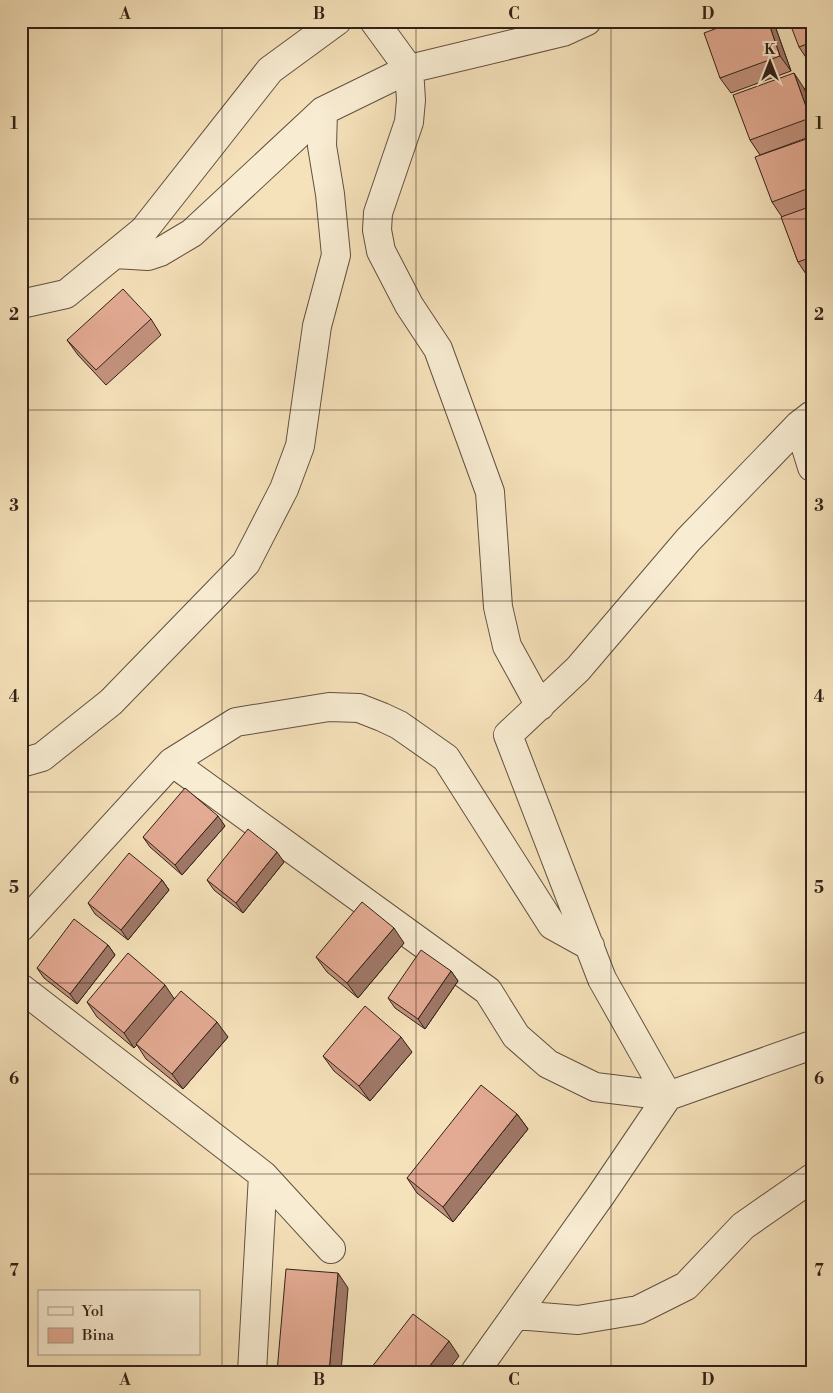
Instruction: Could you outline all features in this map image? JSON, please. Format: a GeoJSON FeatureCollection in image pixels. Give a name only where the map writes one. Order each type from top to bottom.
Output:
{"type":"FeatureCollection","features":[{"type":"Feature","properties":{"kind":"street"},"geometry":{"type":"LineString","coordinates":[[21,304],[66,294],[144,230],[270,70],[337,21]]}},
{"type":"Feature","properties":{"kind":"street"},"geometry":{"type":"LineString","coordinates":[[374,21],[409,69],[411,100],[409,122],[378,213],[377,230],[381,251],[409,305],[438,349],[490,492],[498,607],[507,646],[540,706]]}},
{"type":"Feature","properties":{"kind":"street"},"geometry":{"type":"LineString","coordinates":[[114,254],[148,256],[192,234],[323,111],[409,69],[563,32],[588,21]]}},
{"type":"Feature","properties":{"kind":"street"},"geometry":{"type":"LineString","coordinates":[[21,763],[42,757],[111,702],[246,562],[284,489],[300,446],[317,326],[336,255],[330,194],[322,146],[323,111]]}},
{"type":"Feature","properties":{"kind":"street"},"geometry":{"type":"LineString","coordinates":[[668,1096],[602,979],[508,735],[578,669],[688,540],[805,420]]}},
{"type":"Feature","properties":{"kind":"street"},"geometry":{"type":"LineString","coordinates":[[805,420],[812,467]]}},
{"type":"Feature","properties":{"kind":"street"},"geometry":{"type":"LineString","coordinates":[[21,927],[172,762],[236,722],[329,707],[359,708],[398,724],[446,758],[552,924],[590,946]]}},
{"type":"Feature","properties":{"kind":"street"},"geometry":{"type":"LineString","coordinates":[[172,762],[488,991],[516,1036],[548,1064],[595,1086],[668,1096],[812,1045]]}},
{"type":"Feature","properties":{"kind":"street"},"geometry":{"type":"LineString","coordinates":[[21,988],[263,1175],[331,1249]]}},
{"type":"Feature","properties":{"kind":"street"},"geometry":{"type":"LineString","coordinates":[[475,1372],[668,1096]]}},
{"type":"Feature","properties":{"kind":"street"},"geometry":{"type":"LineString","coordinates":[[252,1372],[263,1175]]}},
{"type":"Feature","properties":{"kind":"street"},"geometry":{"type":"LineString","coordinates":[[516,1315],[578,1320],[638,1310],[686,1286],[744,1226],[812,1178]]}},
{"type":"Feature","properties":{"kind":"building"},"geometry":{"type":"Polygon","coordinates":[[[736,21],[768,21],[780,56],[720,78],[704,33],[736,21]]]}},
{"type":"Feature","properties":{"kind":"building"},"geometry":{"type":"Polygon","coordinates":[[[789,21],[812,21],[812,42],[799,47],[789,21]]]}},
{"type":"Feature","properties":{"kind":"building"},"geometry":{"type":"Polygon","coordinates":[[[812,66],[812,79],[808,67],[812,66]]]}},
{"type":"Feature","properties":{"kind":"building"},"geometry":{"type":"Polygon","coordinates":[[[794,73],[810,118],[750,140],[733,95],[794,73]]]}},
{"type":"Feature","properties":{"kind":"building"},"geometry":{"type":"Polygon","coordinates":[[[812,137],[812,187],[772,202],[755,157],[812,137]]]}},
{"type":"Feature","properties":{"kind":"building"},"geometry":{"type":"Polygon","coordinates":[[[812,206],[812,257],[798,262],[781,217],[812,206]]]}},
{"type":"Feature","properties":{"kind":"building"},"geometry":{"type":"Polygon","coordinates":[[[123,289],[151,319],[96,370],[67,340],[123,289]]]}},
{"type":"Feature","properties":{"kind":"building"},"geometry":{"type":"Polygon","coordinates":[[[185,788],[218,816],[175,865],[143,837],[185,788]]]}},
{"type":"Feature","properties":{"kind":"building"},"geometry":{"type":"Polygon","coordinates":[[[248,829],[277,852],[236,903],[207,880],[248,829]]]}},
{"type":"Feature","properties":{"kind":"building"},"geometry":{"type":"Polygon","coordinates":[[[129,853],[162,880],[121,930],[88,903],[129,853]]]}},
{"type":"Feature","properties":{"kind":"building"},"geometry":{"type":"Polygon","coordinates":[[[362,902],[394,928],[347,983],[316,957],[362,902]]]}},
{"type":"Feature","properties":{"kind":"building"},"geometry":{"type":"Polygon","coordinates":[[[74,919],[108,945],[70,994],[37,968],[74,919]]]}},
{"type":"Feature","properties":{"kind":"building"},"geometry":{"type":"Polygon","coordinates":[[[421,950],[451,971],[418,1019],[388,998],[421,950]]]}},
{"type":"Feature","properties":{"kind":"building"},"geometry":{"type":"Polygon","coordinates":[[[128,953],[165,985],[124,1033],[87,1002],[128,953]]]}},
{"type":"Feature","properties":{"kind":"building"},"geometry":{"type":"Polygon","coordinates":[[[181,991],[217,1022],[172,1074],[136,1044],[181,991]]]}},
{"type":"Feature","properties":{"kind":"building"},"geometry":{"type":"Polygon","coordinates":[[[365,1006],[401,1037],[359,1086],[323,1056],[365,1006]]]}},
{"type":"Feature","properties":{"kind":"building"},"geometry":{"type":"Polygon","coordinates":[[[481,1085],[517,1114],[443,1207],[407,1178],[481,1085]]]}},
{"type":"Feature","properties":{"kind":"building"},"geometry":{"type":"Polygon","coordinates":[[[286,1269],[338,1273],[329,1372],[277,1372],[286,1269]]]}},
{"type":"Feature","properties":{"kind":"building"},"geometry":{"type":"Polygon","coordinates":[[[413,1314],[449,1341],[425,1372],[368,1372],[413,1314]]]}}]}
